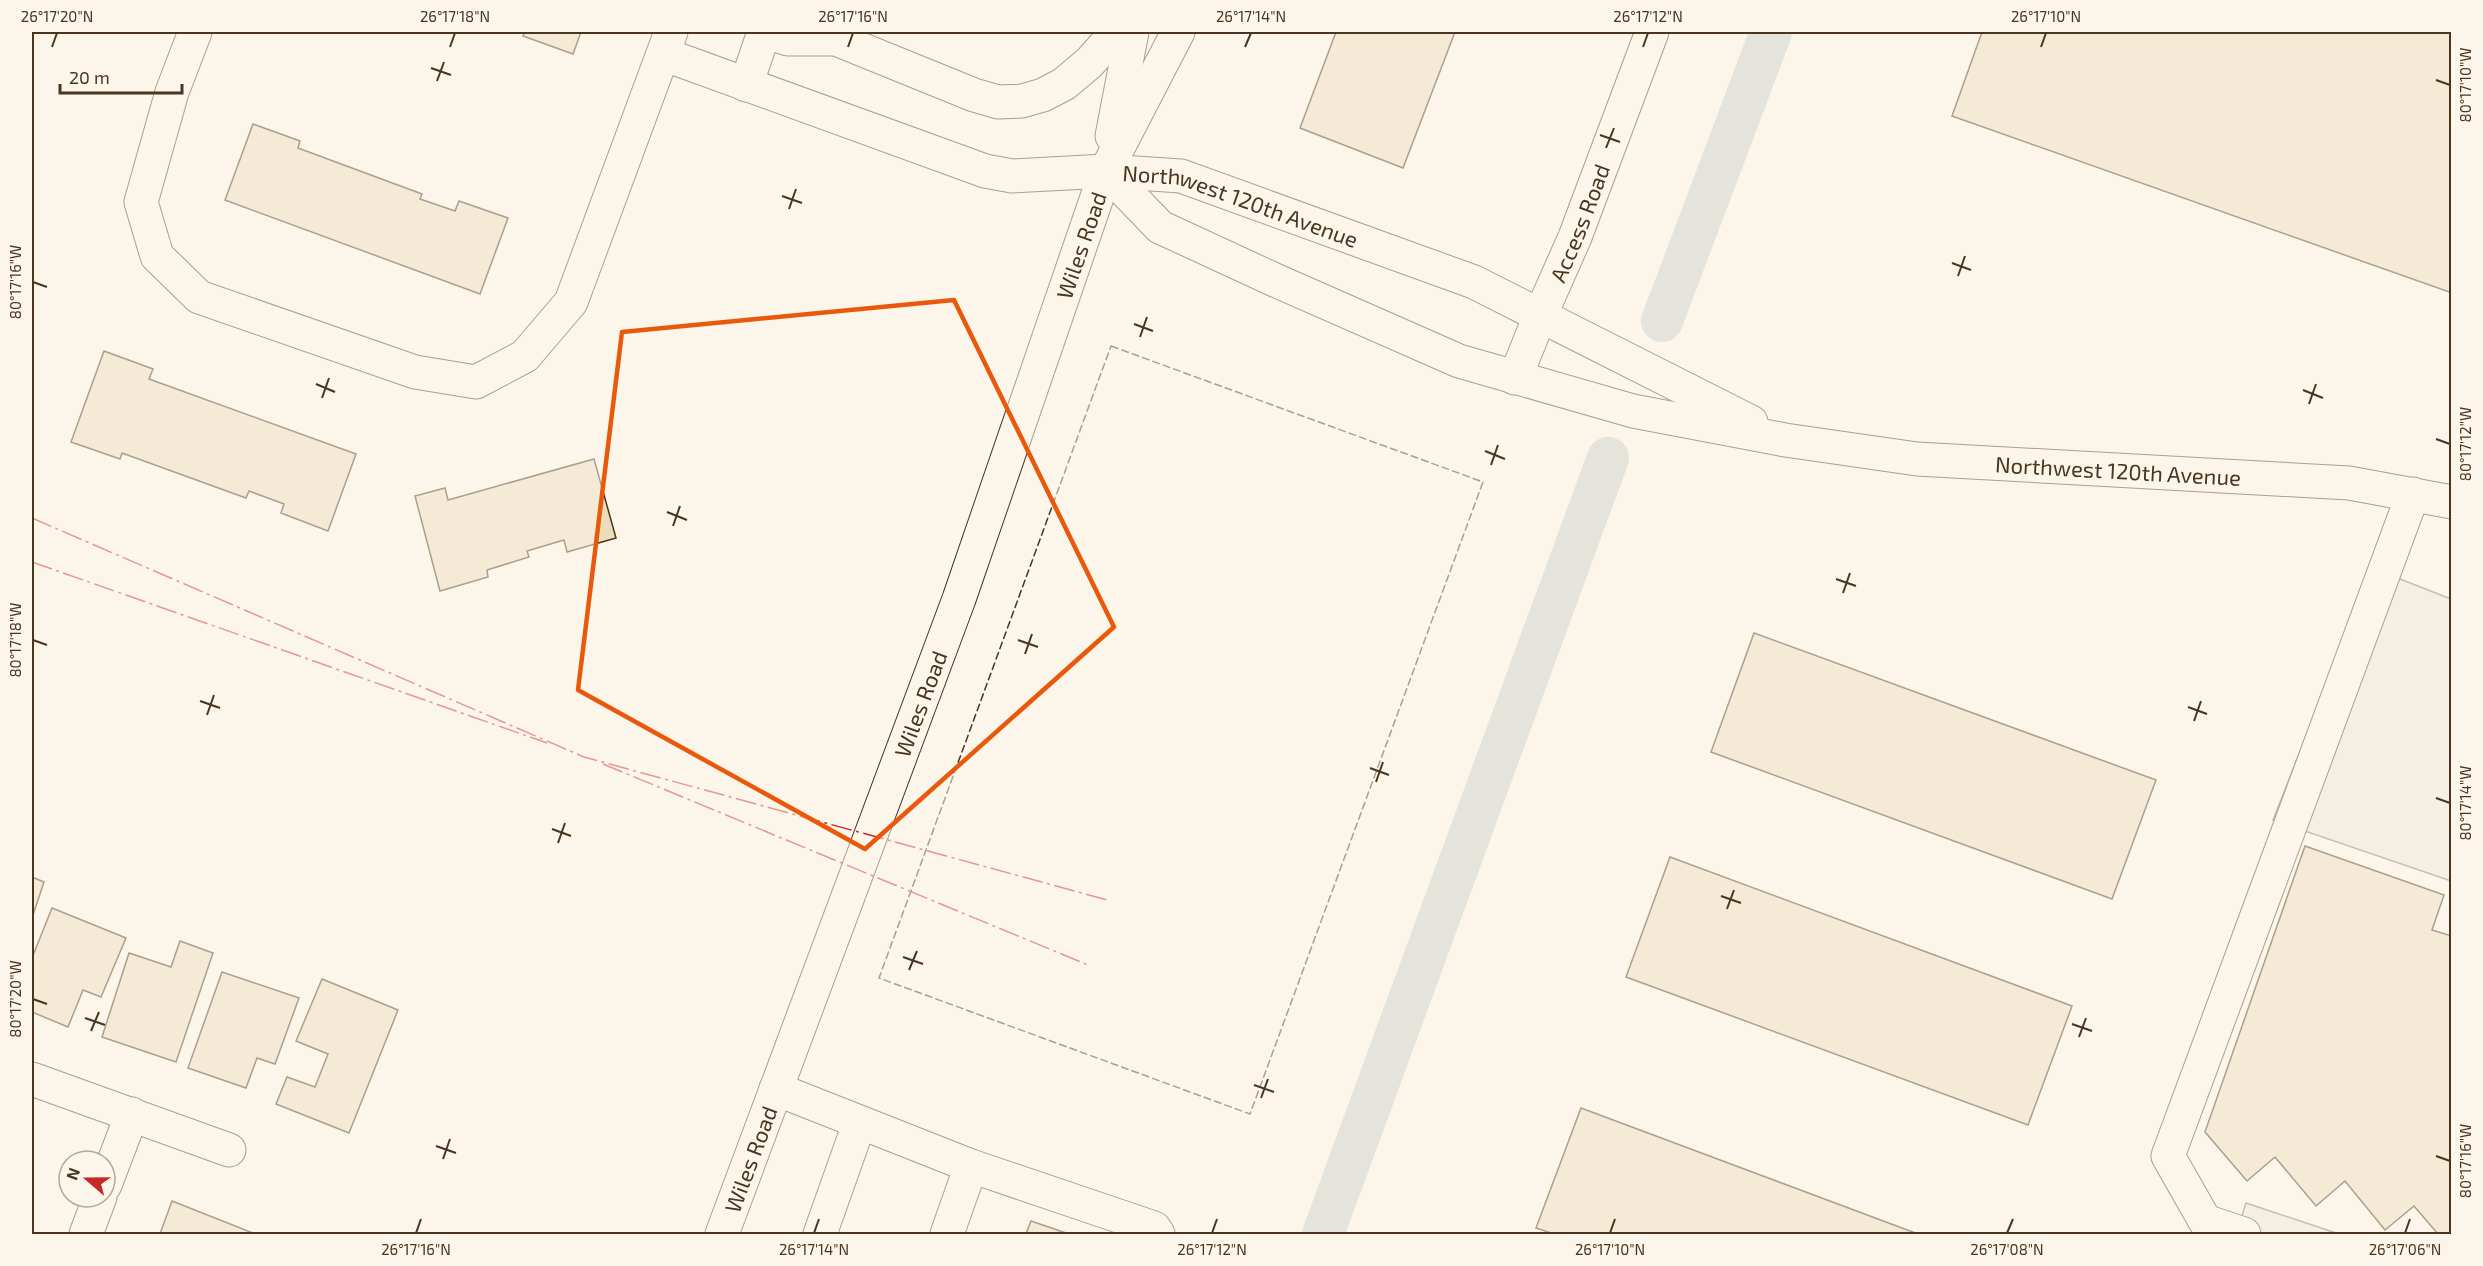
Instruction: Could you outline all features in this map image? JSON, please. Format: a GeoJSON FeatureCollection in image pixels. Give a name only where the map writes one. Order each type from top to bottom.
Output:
{"type":"FeatureCollection","features":[{"type":"Feature","properties":{"kind":"street"},"geometry":{"type":"LineString","coordinates":[[195,32],[172,92],[141,202],[157,256],[199,297],[415,372],[476,382],[525,356],[571,302],[667,43],[746,85],[986,171],[1012,176],[1106,171]]}},
{"type":"Feature","properties":{"kind":"street"},"geometry":{"type":"LineString","coordinates":[[746,85],[765,32],[788,39],[832,35],[974,95],[998,102],[1022,102],[1064,84],[1089,63],[1117,32]]}},
{"type":"Feature","properties":{"kind":"street","name":"Wiles Road"},"geometry":{"type":"LineString","coordinates":[[722,1234],[959,599],[1106,171],[1132,32]]}},
{"type":"Feature","properties":{"kind":"street","name":"Wiles Road"},"geometry":{"type":"LineString","coordinates":[[1106,171],[1178,32]]}},
{"type":"Feature","properties":{"kind":"street","name":"Access Road"},"geometry":{"type":"LineString","coordinates":[[1515,378],[1575,237],[1652,32]]}},
{"type":"Feature","properties":{"kind":"street","name":"Northwest 120th Avenue"},"geometry":{"type":"LineString","coordinates":[[1106,171],[1181,176],[1474,282],[1785,440]]}},
{"type":"Feature","properties":{"kind":"street","name":"Northwest 120th Avenue"},"geometry":{"type":"LineString","coordinates":[[1106,171],[1160,227],[1434,351],[1515,378],[1633,411],[1785,440],[1917,459],[2349,483],[2451,502]]}},
{"type":"Feature","properties":{"kind":"street"},"geometry":{"type":"LineString","coordinates":[[2244,1234],[2205,1221],[2168,1156],[2413,494]]}},
{"type":"Feature","properties":{"kind":"street"},"geometry":{"type":"LineString","coordinates":[[32,1079],[229,1150]]}},
{"type":"Feature","properties":{"kind":"street"},"geometry":{"type":"LineString","coordinates":[[776,1089],[971,1166],[1154,1228],[1158,1234]]}},
{"type":"Feature","properties":{"kind":"street"},"geometry":{"type":"LineString","coordinates":[[117,1153],[132,1114]]}},
{"type":"Feature","properties":{"kind":"street"},"geometry":{"type":"LineString","coordinates":[[820,1234],[860,1124]]}},
{"type":"Feature","properties":{"kind":"street"},"geometry":{"type":"LineString","coordinates":[[947,1234],[971,1166]]}},
{"type":"Feature","properties":{"kind":"street"},"geometry":{"type":"LineString","coordinates":[[86,1234],[95,1209]]}},
{"type":"Feature","properties":{"kind":"highlighted area"},"geometry":{"type":"Polygon","coordinates":[[[954,300],[1114,627],[865,849],[578,690],[622,332],[954,300]]]}},
{"type":"Feature","properties":{"kind":"shaded area"},"geometry":{"type":"Polygon","coordinates":[[[2372,568],[2451,599],[2451,881],[2273,820],[2372,568]]]}},
{"type":"Feature","properties":{"kind":"shaded area"},"geometry":{"type":"Polygon","coordinates":[[[2246,1203],[2339,1234],[2236,1234],[2246,1203]]]}},
{"type":"Feature","properties":{"kind":"building"},"geometry":{"type":"Polygon","coordinates":[[[525,32],[581,32],[573,54],[523,36],[525,32]]]}},
{"type":"Feature","properties":{"kind":"building"},"geometry":{"type":"Polygon","coordinates":[[[1336,32],[1455,32],[1403,168],[1300,128],[1336,32]]]}},
{"type":"Feature","properties":{"kind":"building"},"geometry":{"type":"Polygon","coordinates":[[[1982,32],[2452,32],[2452,293],[1952,116],[1982,32]]]}},
{"type":"Feature","properties":{"kind":"building"},"geometry":{"type":"Polygon","coordinates":[[[253,124],[300,141],[298,148],[422,194],[420,199],[455,211],[459,201],[508,218],[480,294],[225,200],[253,124]]]}},
{"type":"Feature","properties":{"kind":"building"},"geometry":{"type":"Polygon","coordinates":[[[104,351],[153,369],[149,379],[356,454],[328,531],[281,513],[284,504],[249,491],[246,498],[122,453],[120,459],[71,442],[104,351]]]}},
{"type":"Feature","properties":{"kind":"building"},"geometry":{"type":"Polygon","coordinates":[[[594,459],[616,538],[567,552],[564,540],[527,551],[529,557],[487,570],[488,577],[440,591],[415,496],[445,488],[448,500],[594,459]]]}},
{"type":"Feature","properties":{"kind":"building"},"geometry":{"type":"Polygon","coordinates":[[[1754,633],[2156,780],[2112,899],[1711,752],[1754,633]]]}},
{"type":"Feature","properties":{"kind":"building"},"geometry":{"type":"Polygon","coordinates":[[[2305,846],[2444,895],[2432,930],[2452,936],[2452,1234],[2438,1234],[2414,1206],[2385,1230],[2345,1181],[2316,1206],[2275,1157],[2247,1181],[2205,1132],[2305,846]]]}},
{"type":"Feature","properties":{"kind":"building"},"geometry":{"type":"Polygon","coordinates":[[[1670,857],[2072,1006],[2028,1125],[1626,977],[1670,857]]]}},
{"type":"Feature","properties":{"kind":"building"},"geometry":{"type":"Polygon","coordinates":[[[32,877],[44,882],[32,918],[32,877]]]}},
{"type":"Feature","properties":{"kind":"building"},"geometry":{"type":"Polygon","coordinates":[[[52,908],[126,938],[101,997],[83,990],[68,1027],[32,1012],[32,958],[52,908]]]}},
{"type":"Feature","properties":{"kind":"building"},"geometry":{"type":"Polygon","coordinates":[[[180,941],[213,953],[176,1062],[102,1037],[129,953],[171,967],[180,941]]]}},
{"type":"Feature","properties":{"kind":"building"},"geometry":{"type":"Polygon","coordinates":[[[222,972],[299,998],[275,1064],[257,1058],[246,1088],[188,1068],[222,972]]]}},
{"type":"Feature","properties":{"kind":"building"},"geometry":{"type":"Polygon","coordinates":[[[322,979],[398,1010],[349,1133],[276,1104],[287,1077],[315,1087],[328,1054],[296,1041],[322,979]]]}},
{"type":"Feature","properties":{"kind":"building"},"geometry":{"type":"Polygon","coordinates":[[[1581,1108],[1918,1234],[1554,1234],[1536,1228],[1581,1108]]]}},
{"type":"Feature","properties":{"kind":"building"},"geometry":{"type":"Polygon","coordinates":[[[172,1201],[253,1233],[160,1234],[172,1201]]]}},
{"type":"Feature","properties":{"kind":"building"},"geometry":{"type":"Polygon","coordinates":[[[1031,1221],[1069,1234],[1026,1234],[1031,1221]]]}},
{"type":"Feature","properties":{"kind":"waterway"},"geometry":{"type":"LineString","coordinates":[[1662,321],[1771,32]]}},
{"type":"Feature","properties":{"kind":"waterway"},"geometry":{"type":"LineString","coordinates":[[1323,1234],[1608,458]]}},
{"type":"Feature","properties":{"kind":"fence"},"geometry":{"type":"LineString","coordinates":[[1111,346],[1483,482],[1250,1114],[879,978],[1111,346]]}},
{"type":"Feature","properties":{"kind":"power"},"geometry":{"type":"LineString","coordinates":[[32,518],[584,757],[1111,901]]}},
{"type":"Feature","properties":{"kind":"power"},"geometry":{"type":"LineString","coordinates":[[32,562],[547,743]]}},
{"type":"Feature","properties":{"kind":"power"},"geometry":{"type":"LineString","coordinates":[[603,764],[1088,965]]}}]}
